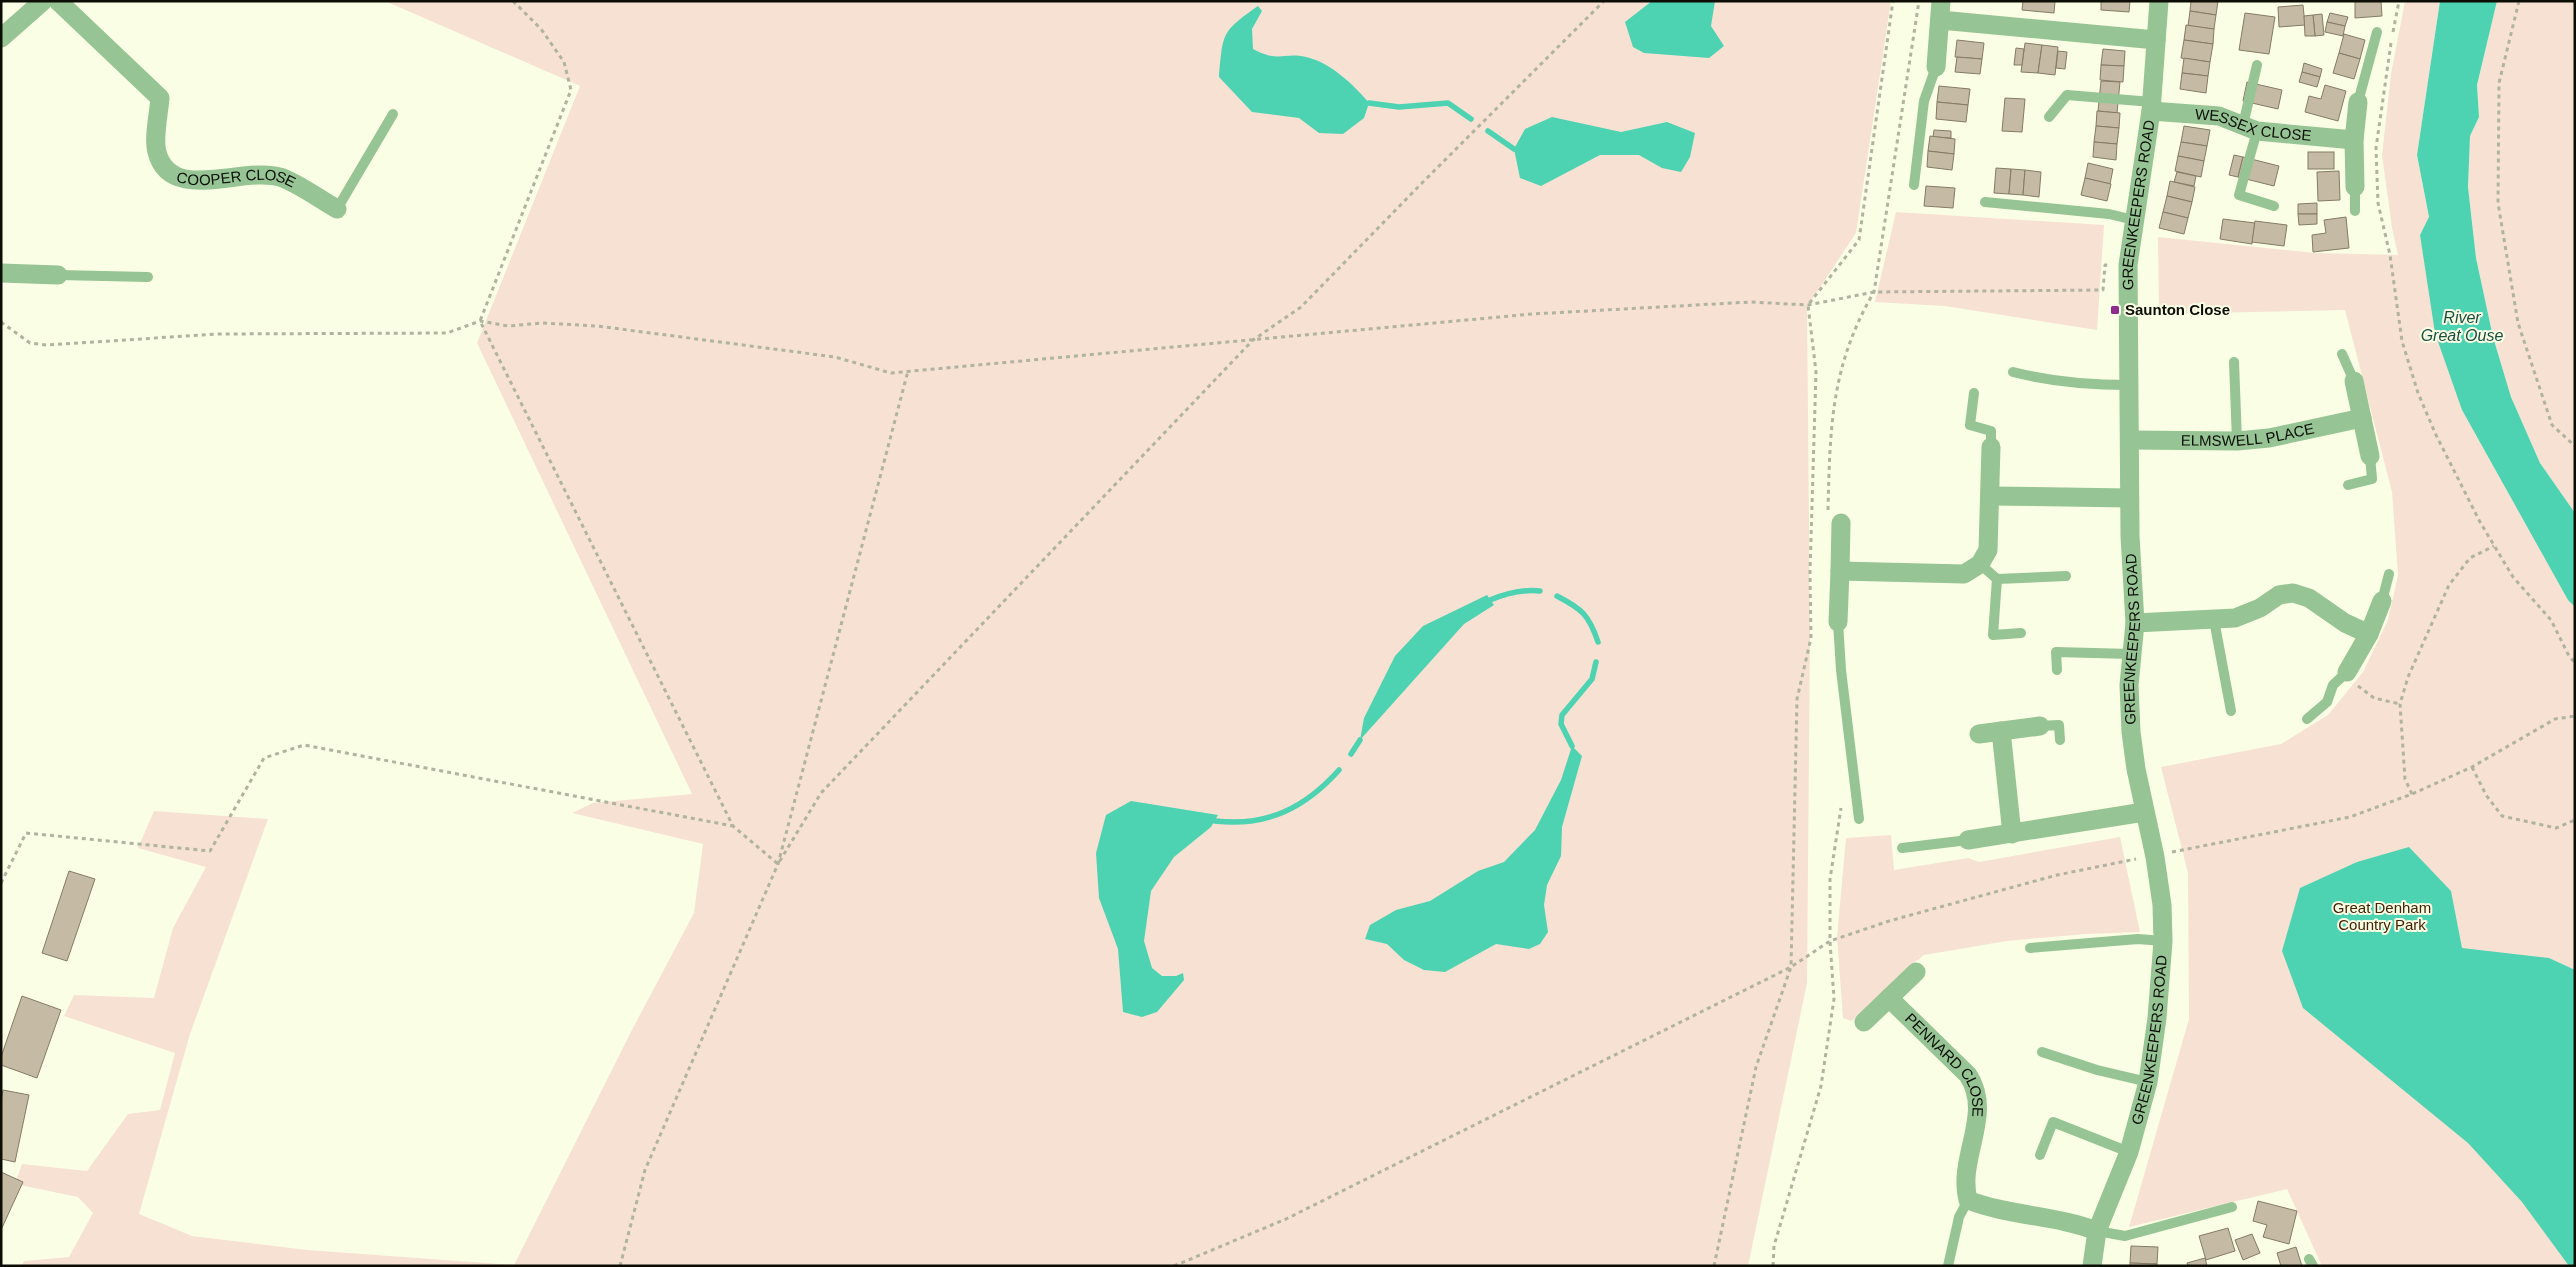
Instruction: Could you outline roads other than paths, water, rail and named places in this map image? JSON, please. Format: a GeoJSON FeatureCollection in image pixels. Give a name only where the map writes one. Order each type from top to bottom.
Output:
{"type":"FeatureCollection","features":[{"type":"Feature","properties":{"kind":"street"},"geometry":{"type":"LineString","coordinates":[[1,38],[43,1]]}},
{"type":"Feature","properties":{"kind":"street","name":"COOPER CLOSE"},"geometry":{"type":"LineString","coordinates":[[58,1],[160,98],[156,150],[164,170],[185,180],[260,175],[280,177],[337,209]]}},
{"type":"Feature","properties":{"kind":"street","name":"GREENKEEPERS ROAD"},"geometry":{"type":"LineString","coordinates":[[2092,1266],[2097,1230],[2129,1152],[2148,1082],[2157,1018],[2163,940],[2162,906],[2155,857],[2144,812],[2130,732],[2129,685],[2135,623],[2129,498],[2128,265],[2151,106],[2159,1]]}},
{"type":"Feature","properties":{"kind":"street"},"geometry":{"type":"LineString","coordinates":[[1936,67],[1941,10],[2156,40]]}},
{"type":"Feature","properties":{"kind":"street"},"geometry":{"type":"LineString","coordinates":[[2355,187],[2354,140],[2358,102]]}},
{"type":"Feature","properties":{"kind":"street","name":"WESSEX CLOSE"},"geometry":{"type":"LineString","coordinates":[[2151,106],[2219,116],[2250,128],[2354,140]]}},
{"type":"Feature","properties":{"kind":"street"},"geometry":{"type":"LineString","coordinates":[[1,273],[58,276]]}},
{"type":"Feature","properties":{"kind":"street"},"geometry":{"type":"LineString","coordinates":[[2354,381],[2370,456]]}},
{"type":"Feature","properties":{"kind":"street","name":"ELMSWELL PLACE"},"geometry":{"type":"LineString","coordinates":[[2130,440],[2237,441],[2269,438],[2362,418]]}},
{"type":"Feature","properties":{"kind":"street"},"geometry":{"type":"LineString","coordinates":[[1840,571],[1964,574],[1980,564],[1988,550],[1991,447]]}},
{"type":"Feature","properties":{"kind":"street"},"geometry":{"type":"LineString","coordinates":[[1991,496],[2129,498]]}},
{"type":"Feature","properties":{"kind":"street"},"geometry":{"type":"LineString","coordinates":[[1834,518],[1840,571],[1838,622]]}},
{"type":"Feature","properties":{"kind":"street"},"geometry":{"type":"LineString","coordinates":[[2135,623],[2234,618],[2260,608],[2279,595],[2293,593],[2309,598],[2345,623],[2369,634]]}},
{"type":"Feature","properties":{"kind":"street"},"geometry":{"type":"LineString","coordinates":[[2347,672],[2369,634],[2382,601]]}},
{"type":"Feature","properties":{"kind":"street"},"geometry":{"type":"LineString","coordinates":[[1979,734],[2040,726]]}},
{"type":"Feature","properties":{"kind":"street"},"geometry":{"type":"LineString","coordinates":[[2001,731],[2012,834]]}},
{"type":"Feature","properties":{"kind":"street"},"geometry":{"type":"LineString","coordinates":[[1968,840],[2144,812]]}},
{"type":"Feature","properties":{"kind":"street","name":"PENNARD CLOSE"},"geometry":{"type":"LineString","coordinates":[[1864,1022],[1916,972]]}},
{"type":"Feature","properties":{"kind":"street","name":"PENNARD CLOSE"},"geometry":{"type":"LineString","coordinates":[[1889,998],[1968,1075],[1977,1088],[1979,1105],[1964,1185],[1968,1200]]}},
{"type":"Feature","properties":{"kind":"street"},"geometry":{"type":"LineString","coordinates":[[1968,1200],[1984,1206],[2076,1223],[2097,1230]]}},
{"type":"Feature","properties":{"kind":"lane"},"geometry":{"type":"LineString","coordinates":[[2358,102],[2377,32]]}},
{"type":"Feature","properties":{"kind":"lane"},"geometry":{"type":"LineString","coordinates":[[2257,65],[2250,128],[2239,195],[2274,206]]}},
{"type":"Feature","properties":{"kind":"lane"},"geometry":{"type":"LineString","coordinates":[[1914,184],[1924,101],[1936,67]]}},
{"type":"Feature","properties":{"kind":"lane"},"geometry":{"type":"LineString","coordinates":[[2049,117],[2066,95],[2151,106]]}},
{"type":"Feature","properties":{"kind":"lane"},"geometry":{"type":"LineString","coordinates":[[337,209],[393,114]]}},
{"type":"Feature","properties":{"kind":"lane"},"geometry":{"type":"LineString","coordinates":[[2355,187],[2355,211]]}},
{"type":"Feature","properties":{"kind":"lane"},"geometry":{"type":"LineString","coordinates":[[1986,202],[2109,214],[2134,220]]}},
{"type":"Feature","properties":{"kind":"lane"},"geometry":{"type":"LineString","coordinates":[[58,276],[148,277]]}},
{"type":"Feature","properties":{"kind":"lane"},"geometry":{"type":"LineString","coordinates":[[2342,354],[2354,381]]}},
{"type":"Feature","properties":{"kind":"lane"},"geometry":{"type":"LineString","coordinates":[[2234,362],[2237,441]]}},
{"type":"Feature","properties":{"kind":"lane"},"geometry":{"type":"LineString","coordinates":[[2013,372],[2045,380],[2074,384],[2129,385]]}},
{"type":"Feature","properties":{"kind":"lane"},"geometry":{"type":"LineString","coordinates":[[1974,393],[1970,425],[1991,431],[1991,447]]}},
{"type":"Feature","properties":{"kind":"lane"},"geometry":{"type":"LineString","coordinates":[[2348,485],[2372,479],[2370,456]]}},
{"type":"Feature","properties":{"kind":"lane"},"geometry":{"type":"LineString","coordinates":[[1980,564],[1997,579],[2066,576]]}},
{"type":"Feature","properties":{"kind":"lane"},"geometry":{"type":"LineString","coordinates":[[2382,601],[2389,574]]}},
{"type":"Feature","properties":{"kind":"lane"},"geometry":{"type":"LineString","coordinates":[[1997,579],[1993,635],[2021,633]]}},
{"type":"Feature","properties":{"kind":"lane"},"geometry":{"type":"LineString","coordinates":[[2214,620],[2231,711]]}},
{"type":"Feature","properties":{"kind":"lane"},"geometry":{"type":"LineString","coordinates":[[1838,622],[1841,670],[1859,819]]}},
{"type":"Feature","properties":{"kind":"lane"},"geometry":{"type":"LineString","coordinates":[[2057,670],[2056,652],[2131,654]]}},
{"type":"Feature","properties":{"kind":"lane"},"geometry":{"type":"LineString","coordinates":[[2308,719],[2327,702],[2333,685],[2347,672]]}},
{"type":"Feature","properties":{"kind":"lane"},"geometry":{"type":"LineString","coordinates":[[2040,726],[2059,725],[2060,740]]}},
{"type":"Feature","properties":{"kind":"lane"},"geometry":{"type":"LineString","coordinates":[[1902,848],[1968,840]]}},
{"type":"Feature","properties":{"kind":"lane"},"geometry":{"type":"LineString","coordinates":[[2030,948],[2138,939],[2163,940]]}},
{"type":"Feature","properties":{"kind":"lane"},"geometry":{"type":"LineString","coordinates":[[2042,1052],[2097,1070],[2148,1082]]}},
{"type":"Feature","properties":{"kind":"lane"},"geometry":{"type":"LineString","coordinates":[[2040,1155],[2053,1122],[2129,1152]]}},
{"type":"Feature","properties":{"kind":"lane","name":"PENNARD CLOSE"},"geometry":{"type":"LineString","coordinates":[[1948,1266],[1959,1217],[1968,1200]]}},
{"type":"Feature","properties":{"kind":"lane"},"geometry":{"type":"LineString","coordinates":[[2097,1230],[2125,1236],[2232,1207]]}},
{"type":"Feature","properties":{"kind":"water"},"geometry":{"type":"Polygon","coordinates":[[[1652,1],[1715,1],[1711,26],[1724,46],[1709,58],[1644,53],[1633,47],[1625,22],[1652,1]]]}},
{"type":"Feature","properties":{"kind":"water","name":"River Great Ouse"},"geometry":{"type":"Polygon","coordinates":[[[2440,1],[2497,1],[2477,85],[2479,117],[2470,136],[2468,187],[2476,258],[2493,337],[2511,397],[2540,463],[2575,513],[2575,607],[2568,600],[2462,410],[2435,333],[2420,235],[2429,217],[2417,155],[2440,1]]]}},
{"type":"Feature","properties":{"kind":"water"},"geometry":{"type":"Polygon","coordinates":[[[1258,6],[1262,11],[1252,29],[1253,49],[1275,56],[1306,57],[1333,69],[1349,82],[1369,103],[1364,118],[1343,134],[1319,133],[1299,118],[1252,112],[1219,77],[1223,42],[1226,35],[1230,28],[1258,6]]]}},
{"type":"Feature","properties":{"kind":"water"},"geometry":{"type":"Polygon","coordinates":[[[1552,117],[1621,132],[1667,122],[1695,133],[1690,157],[1681,172],[1662,168],[1639,155],[1600,155],[1541,186],[1520,178],[1514,149],[1525,129],[1552,117]]]}},
{"type":"Feature","properties":{"kind":"water"},"geometry":{"type":"Polygon","coordinates":[[[1487,595],[1494,605],[1464,624],[1360,740],[1364,718],[1395,656],[1423,626],[1487,595]]]}},
{"type":"Feature","properties":{"kind":"water"},"geometry":{"type":"Polygon","coordinates":[[[1572,746],[1582,756],[1562,827],[1561,856],[1547,885],[1544,905],[1548,932],[1540,944],[1529,949],[1496,944],[1445,972],[1424,970],[1404,960],[1387,944],[1365,939],[1370,925],[1396,910],[1430,901],[1478,871],[1504,862],[1535,830],[1561,780],[1572,746]]]}},
{"type":"Feature","properties":{"kind":"water"},"geometry":{"type":"Polygon","coordinates":[[[1131,801],[1218,815],[1211,827],[1174,857],[1151,891],[1144,941],[1152,968],[1162,976],[1176,976],[1183,973],[1184,980],[1157,1012],[1142,1017],[1123,1012],[1118,949],[1099,898],[1096,853],[1106,815],[1131,801]]]}},
{"type":"Feature","properties":{"kind":"water"},"geometry":{"type":"Polygon","coordinates":[[[2409,847],[2451,891],[2462,948],[2549,958],[2575,970],[2575,1266],[2569,1266],[2522,1202],[2468,1143],[2303,1008],[2282,951],[2300,888],[2357,862],[2409,847]]]}},
{"type":"Feature","properties":{"kind":"waterway"},"geometry":{"type":"LineString","coordinates":[[1369,103],[1399,107],[1448,103],[1471,119]]}},
{"type":"Feature","properties":{"kind":"waterway"},"geometry":{"type":"LineString","coordinates":[[1488,131],[1514,149]]}},
{"type":"Feature","properties":{"kind":"waterway"},"geometry":{"type":"LineString","coordinates":[[1490,600],[1515,592],[1540,591]]}},
{"type":"Feature","properties":{"kind":"waterway"},"geometry":{"type":"LineString","coordinates":[[1557,596],[1584,614],[1598,642]]}},
{"type":"Feature","properties":{"kind":"waterway"},"geometry":{"type":"LineString","coordinates":[[1572,746],[1561,724],[1562,715],[1592,679],[1596,662]]}},
{"type":"Feature","properties":{"kind":"waterway"},"geometry":{"type":"LineString","coordinates":[[1351,754],[1360,740]]}},
{"type":"Feature","properties":{"kind":"waterway"},"geometry":{"type":"LineString","coordinates":[[1215,821],[1252,821],[1284,812],[1313,795],[1339,770]]}},
{"type":"Feature","properties":{"kind":"place","name":"Saunton Close"},"geometry":{"type":"Point","coordinates":[2115,310]}},
{"type":"Feature","properties":{"kind":"park label","name":"Great Denham Country Park"},"geometry":{"type":"Point","coordinates":[2382,916]}}]}
